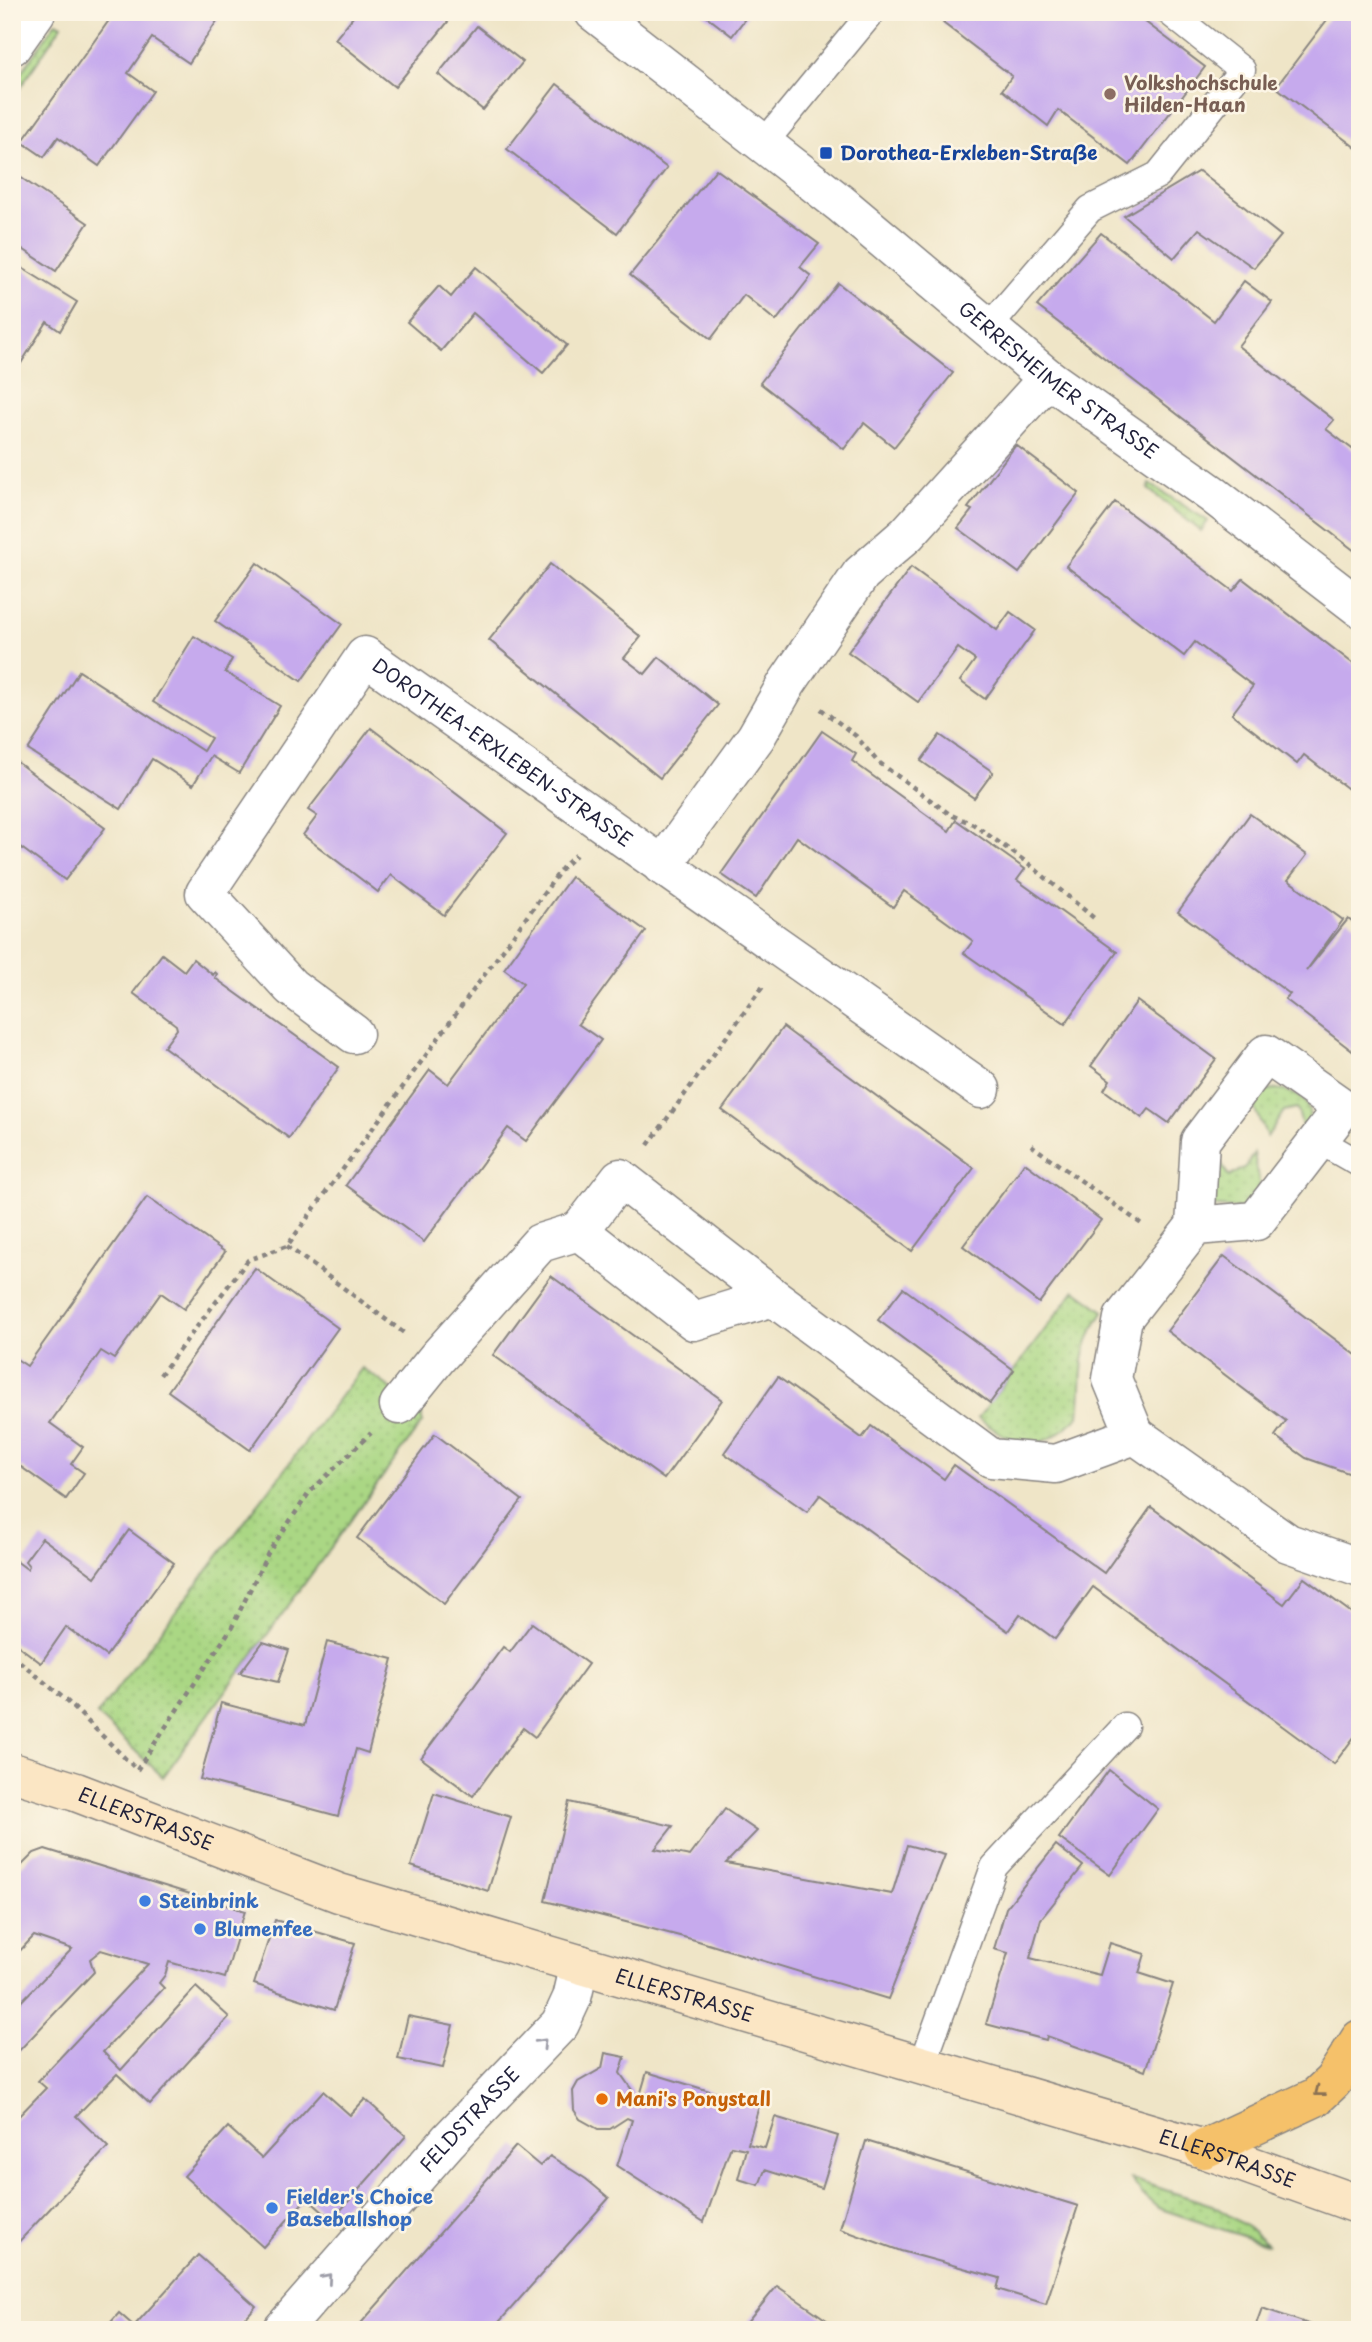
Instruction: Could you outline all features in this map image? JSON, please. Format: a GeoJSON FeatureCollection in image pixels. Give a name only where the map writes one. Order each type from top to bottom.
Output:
{"type":"FeatureCollection","features":[{"type":"Feature","properties":{"kind":"main road","name":"ELLERSTRASSE"},"geometry":{"type":"LineString","coordinates":[[12,1772],[76,1792],[339,1892],[1204,2149],[1360,2205]]}},
{"type":"Feature","properties":{"kind":"main road"},"geometry":{"type":"LineString","coordinates":[[1204,2149],[1316,2097],[1333,2081],[1360,2039]]}},
{"type":"Feature","properties":{"kind":"street"},"geometry":{"type":"LineString","coordinates":[[12,46],[36,12]]}},
{"type":"Feature","properties":{"kind":"street","name":"GERRESHEIMER STRASSE"},"geometry":{"type":"LineString","coordinates":[[594,12],[841,204],[1048,378],[1212,494],[1360,608]]}},
{"type":"Feature","properties":{"kind":"street"},"geometry":{"type":"LineString","coordinates":[[662,866],[756,737],[787,683],[861,574],[907,534],[1048,378]]}},
{"type":"Feature","properties":{"kind":"street","name":"DOROTHEA-ERXLEBEN-STRASSE"},"geometry":{"type":"LineString","coordinates":[[354,1034],[290,987],[205,893],[365,656],[981,1089]]}},
{"type":"Feature","properties":{"kind":"street"},"geometry":{"type":"LineString","coordinates":[[1185,1237],[1256,1221],[1343,1108],[1266,1054],[1200,1141],[1185,1237],[1123,1318],[1112,1379],[1135,1435],[1288,1543],[1360,1568]]}},
{"type":"Feature","properties":{"kind":"street"},"geometry":{"type":"LineString","coordinates":[[399,1405],[437,1358],[540,1243],[579,1231],[621,1178],[773,1297],[991,1458],[1056,1464],[1135,1435]]}},
{"type":"Feature","properties":{"kind":"street"},"geometry":{"type":"LineString","coordinates":[[579,1231],[694,1321],[773,1297]]}},
{"type":"Feature","properties":{"kind":"street","name":"FELDSTRASSE"},"geometry":{"type":"LineString","coordinates":[[282,2330],[454,2134],[560,2024],[572,1998],[580,1964]]}},
{"type":"Feature","properties":{"kind":"lane"},"geometry":{"type":"LineString","coordinates":[[764,143],[872,12]]}},
{"type":"Feature","properties":{"kind":"lane"},"geometry":{"type":"LineString","coordinates":[[988,328],[1090,209],[1158,175],[1242,70],[1169,12]]}},
{"type":"Feature","properties":{"kind":"lane"},"geometry":{"type":"LineString","coordinates":[[1318,1140],[1360,1164]]}},
{"type":"Feature","properties":{"kind":"lane"},"geometry":{"type":"LineString","coordinates":[[922,2066],[994,1867],[1125,1726]]}},
{"type":"Feature","properties":{"kind":"path"},"geometry":{"type":"LineString","coordinates":[[787,683],[856,736],[877,761],[951,815],[973,824],[1029,864],[1094,918]]}},
{"type":"Feature","properties":{"kind":"path"},"geometry":{"type":"LineString","coordinates":[[160,1375],[248,1260],[286,1246],[563,867],[573,859],[602,821]]}},
{"type":"Feature","properties":{"kind":"path"},"geometry":{"type":"LineString","coordinates":[[621,1178],[790,953]]}},
{"type":"Feature","properties":{"kind":"path"},"geometry":{"type":"LineString","coordinates":[[1031,1144],[1185,1237]]}},
{"type":"Feature","properties":{"kind":"path"},"geometry":{"type":"LineString","coordinates":[[286,1246],[437,1358]]}},
{"type":"Feature","properties":{"kind":"path"},"geometry":{"type":"LineString","coordinates":[[12,1655],[68,1702],[136,1770],[232,1627],[268,1553],[309,1493],[399,1405]]}},
{"type":"Feature","properties":{"kind":"green space"},"geometry":{"type":"Polygon","coordinates":[[[56,22],[62,25],[14,97],[12,86],[56,22]]]}},
{"type":"Feature","properties":{"kind":"green space"},"geometry":{"type":"Polygon","coordinates":[[[1150,484],[1208,521],[1201,531],[1148,489],[1150,484]]]}},
{"type":"Feature","properties":{"kind":"green space"},"geometry":{"type":"Polygon","coordinates":[[[1276,1089],[1295,1095],[1306,1104],[1310,1119],[1306,1139],[1297,1108],[1284,1111],[1267,1137],[1252,1103],[1262,1091],[1276,1089]]]}},
{"type":"Feature","properties":{"kind":"green space"},"geometry":{"type":"Polygon","coordinates":[[[1214,1151],[1229,1177],[1245,1167],[1254,1153],[1262,1200],[1250,1209],[1214,1207],[1214,1151]]]}},
{"type":"Feature","properties":{"kind":"green space"},"geometry":{"type":"Polygon","coordinates":[[[1075,1290],[1104,1311],[1085,1350],[1079,1416],[1041,1442],[1030,1443],[1006,1437],[978,1418],[1075,1290]]]}},
{"type":"Feature","properties":{"kind":"green space"},"geometry":{"type":"Polygon","coordinates":[[[362,1368],[422,1410],[422,1423],[163,1777],[97,1715],[362,1368]]]}},
{"type":"Feature","properties":{"kind":"green space"},"geometry":{"type":"Polygon","coordinates":[[[1131,2179],[1212,2205],[1249,2228],[1269,2245],[1158,2208],[1143,2195],[1131,2179]]]}},
{"type":"Feature","properties":{"kind":"building"},"geometry":{"type":"Polygon","coordinates":[[[115,12],[223,12],[189,63],[152,38],[128,73],[153,91],[99,166],[58,137],[44,157],[22,142],[115,12]]]}},
{"type":"Feature","properties":{"kind":"building"},"geometry":{"type":"Polygon","coordinates":[[[357,12],[456,12],[395,87],[335,39],[357,12]]]}},
{"type":"Feature","properties":{"kind":"building"},"geometry":{"type":"Polygon","coordinates":[[[701,12],[750,12],[732,36],[701,12]]]}},
{"type":"Feature","properties":{"kind":"building"},"geometry":{"type":"Polygon","coordinates":[[[951,12],[1132,12],[1205,67],[1130,165],[1058,110],[1048,126],[1002,90],[1012,76],[943,23],[951,12]]]}},
{"type":"Feature","properties":{"kind":"building"},"geometry":{"type":"Polygon","coordinates":[[[1333,12],[1360,12],[1360,151],[1276,87],[1333,12]]]}},
{"type":"Feature","properties":{"kind":"building"},"geometry":{"type":"Polygon","coordinates":[[[477,26],[523,62],[483,110],[438,74],[477,26]]]}},
{"type":"Feature","properties":{"kind":"building"},"geometry":{"type":"Polygon","coordinates":[[[557,84],[667,168],[617,233],[507,149],[557,84]]]}},
{"type":"Feature","properties":{"kind":"building"},"geometry":{"type":"Polygon","coordinates":[[[716,169],[819,244],[800,267],[811,276],[776,321],[744,295],[711,339],[630,275],[716,169]]]}},
{"type":"Feature","properties":{"kind":"building"},"geometry":{"type":"Polygon","coordinates":[[[1199,171],[1281,236],[1254,268],[1199,229],[1174,258],[1124,216],[1199,171]]]}},
{"type":"Feature","properties":{"kind":"building"},"geometry":{"type":"Polygon","coordinates":[[[14,173],[88,223],[56,271],[12,242],[14,173]]]}},
{"type":"Feature","properties":{"kind":"building"},"geometry":{"type":"Polygon","coordinates":[[[1101,233],[1214,321],[1244,281],[1272,302],[1238,346],[1334,420],[1326,429],[1360,455],[1360,555],[1037,306],[1101,233]]]}},
{"type":"Feature","properties":{"kind":"building"},"geometry":{"type":"Polygon","coordinates":[[[19,266],[77,302],[60,331],[47,322],[18,368],[12,364],[12,277],[19,266]]]}},
{"type":"Feature","properties":{"kind":"building"},"geometry":{"type":"Polygon","coordinates":[[[476,267],[567,345],[543,373],[473,313],[441,351],[407,322],[439,286],[451,297],[476,267]]]}},
{"type":"Feature","properties":{"kind":"building"},"geometry":{"type":"Polygon","coordinates":[[[838,283],[953,373],[894,447],[864,423],[844,449],[760,383],[838,283]]]}},
{"type":"Feature","properties":{"kind":"building"},"geometry":{"type":"Polygon","coordinates":[[[1016,445],[1079,493],[1019,573],[958,528],[972,510],[968,508],[1016,445]]]}},
{"type":"Feature","properties":{"kind":"building"},"geometry":{"type":"Polygon","coordinates":[[[1115,502],[1233,591],[1243,579],[1360,669],[1360,798],[1304,755],[1297,764],[1232,714],[1253,686],[1195,642],[1184,656],[1066,566],[1115,502]]]}},
{"type":"Feature","properties":{"kind":"building"},"geometry":{"type":"Polygon","coordinates":[[[257,563],[342,624],[301,681],[215,621],[257,563]]]}},
{"type":"Feature","properties":{"kind":"building"},"geometry":{"type":"Polygon","coordinates":[[[550,564],[641,637],[624,658],[645,674],[659,657],[718,705],[660,778],[489,640],[550,564]]]}},
{"type":"Feature","properties":{"kind":"building"},"geometry":{"type":"Polygon","coordinates":[[[911,567],[997,630],[1010,612],[1035,630],[985,699],[960,681],[975,660],[958,648],[918,702],[848,652],[911,567]]]}},
{"type":"Feature","properties":{"kind":"building"},"geometry":{"type":"Polygon","coordinates":[[[194,636],[232,659],[225,672],[280,706],[239,773],[211,756],[193,785],[152,759],[121,809],[28,750],[79,671],[203,751],[211,738],[153,702],[194,636]]]}},
{"type":"Feature","properties":{"kind":"building"},"geometry":{"type":"Polygon","coordinates":[[[371,728],[507,833],[444,915],[391,875],[378,892],[303,835],[317,816],[308,810],[371,728]]]}},
{"type":"Feature","properties":{"kind":"building"},"geometry":{"type":"Polygon","coordinates":[[[822,731],[856,754],[852,761],[949,831],[956,820],[1025,869],[1017,880],[1117,952],[1065,1024],[964,953],[973,941],[904,891],[893,907],[797,837],[756,898],[721,874],[822,731]]]}},
{"type":"Feature","properties":{"kind":"building"},"geometry":{"type":"Polygon","coordinates":[[[940,735],[993,772],[974,798],[921,761],[940,735]]]}},
{"type":"Feature","properties":{"kind":"building"},"geometry":{"type":"Polygon","coordinates":[[[17,762],[105,828],[65,880],[12,841],[12,769],[17,762]]]}},
{"type":"Feature","properties":{"kind":"building"},"geometry":{"type":"Polygon","coordinates":[[[1250,814],[1307,855],[1288,880],[1343,920],[1306,971],[1348,919],[1360,928],[1360,1057],[1285,999],[1290,994],[1178,912],[1250,814]]]}},
{"type":"Feature","properties":{"kind":"building"},"geometry":{"type":"Polygon","coordinates":[[[571,877],[646,931],[578,1024],[601,1040],[526,1141],[508,1128],[424,1242],[346,1185],[430,1070],[448,1084],[523,983],[504,969],[571,877]]]}},
{"type":"Feature","properties":{"kind":"building"},"geometry":{"type":"Polygon","coordinates":[[[162,954],[184,971],[193,959],[213,975],[215,972],[215,978],[339,1067],[289,1138],[164,1047],[177,1029],[176,1025],[133,993],[162,954]]]}},
{"type":"Feature","properties":{"kind":"building"},"geometry":{"type":"Polygon","coordinates":[[[1137,1001],[1216,1059],[1169,1123],[1149,1109],[1142,1118],[1104,1090],[1110,1080],[1091,1066],[1137,1001]]]}},
{"type":"Feature","properties":{"kind":"building"},"geometry":{"type":"Polygon","coordinates":[[[783,1027],[974,1168],[912,1251],[722,1110],[783,1027]]]}},
{"type":"Feature","properties":{"kind":"building"},"geometry":{"type":"Polygon","coordinates":[[[1025,1163],[1101,1220],[1039,1303],[963,1246],[1025,1163]]]}},
{"type":"Feature","properties":{"kind":"building"},"geometry":{"type":"Polygon","coordinates":[[[147,1197],[225,1252],[184,1309],[161,1293],[114,1359],[101,1351],[50,1423],[83,1447],[71,1464],[84,1473],[66,1499],[21,1467],[12,1479],[12,1356],[27,1366],[147,1197]]]}},
{"type":"Feature","properties":{"kind":"building"},"geometry":{"type":"Polygon","coordinates":[[[1224,1256],[1360,1358],[1360,1473],[1351,1474],[1306,1458],[1275,1436],[1286,1421],[1167,1331],[1224,1256]]]}},
{"type":"Feature","properties":{"kind":"building"},"geometry":{"type":"Polygon","coordinates":[[[255,1268],[338,1328],[250,1450],[168,1391],[255,1268]]]}},
{"type":"Feature","properties":{"kind":"building"},"geometry":{"type":"Polygon","coordinates":[[[551,1276],[722,1400],[664,1479],[493,1355],[551,1276]]]}},
{"type":"Feature","properties":{"kind":"building"},"geometry":{"type":"Polygon","coordinates":[[[903,1288],[1014,1370],[990,1403],[878,1320],[903,1288]]]}},
{"type":"Feature","properties":{"kind":"building"},"geometry":{"type":"Polygon","coordinates":[[[778,1377],[862,1438],[871,1426],[944,1479],[954,1465],[1104,1573],[1151,1507],[1284,1604],[1304,1578],[1360,1619],[1360,1729],[1334,1764],[1093,1587],[1055,1639],[1020,1614],[1008,1631],[820,1495],[807,1512],[724,1453],[778,1377]]]}},
{"type":"Feature","properties":{"kind":"building"},"geometry":{"type":"Polygon","coordinates":[[[435,1434],[522,1500],[444,1604],[357,1538],[435,1434]]]}},
{"type":"Feature","properties":{"kind":"building"},"geometry":{"type":"Polygon","coordinates":[[[129,1530],[174,1563],[106,1656],[66,1627],[41,1663],[12,1641],[12,1558],[27,1569],[29,1566],[25,1561],[42,1538],[95,1577],[129,1530]]]}},
{"type":"Feature","properties":{"kind":"building"},"geometry":{"type":"Polygon","coordinates":[[[532,1623],[588,1664],[535,1737],[523,1728],[473,1796],[421,1758],[503,1647],[510,1652],[532,1623]]]}},
{"type":"Feature","properties":{"kind":"building"},"geometry":{"type":"Polygon","coordinates":[[[263,1642],[289,1650],[278,1682],[240,1673],[263,1642]]]}},
{"type":"Feature","properties":{"kind":"building"},"geometry":{"type":"Polygon","coordinates":[[[327,1642],[393,1659],[368,1753],[356,1749],[338,1816],[200,1779],[221,1703],[305,1725],[327,1642]]]}},
{"type":"Feature","properties":{"kind":"building"},"geometry":{"type":"Polygon","coordinates":[[[1109,1770],[1158,1809],[1110,1875],[1059,1838],[1109,1770]]]}},
{"type":"Feature","properties":{"kind":"building"},"geometry":{"type":"Polygon","coordinates":[[[434,1793],[511,1817],[488,1891],[411,1866],[434,1793]]]}},
{"type":"Feature","properties":{"kind":"building"},"geometry":{"type":"Polygon","coordinates":[[[569,1802],[673,1826],[655,1849],[690,1856],[725,1809],[757,1831],[726,1863],[892,1894],[907,1845],[945,1855],[888,1999],[695,1940],[545,1901],[569,1802]]]}},
{"type":"Feature","properties":{"kind":"building"},"geometry":{"type":"Polygon","coordinates":[[[1056,1845],[1083,1866],[1041,1919],[1030,1958],[1100,1975],[1110,1943],[1145,1954],[1139,1973],[1173,1984],[1145,2071],[1047,2036],[1046,2040],[986,2024],[1008,1953],[994,1949],[1006,1908],[1056,1845]]]}},
{"type":"Feature","properties":{"kind":"building"},"geometry":{"type":"Polygon","coordinates":[[[45,1849],[245,1911],[225,1978],[169,1962],[159,1983],[164,1988],[103,2052],[121,2070],[196,1987],[229,2017],[150,2104],[117,2074],[76,2116],[108,2147],[12,2249],[12,2123],[46,2088],[38,2081],[148,1964],[101,1950],[90,1959],[94,1972],[12,2058],[12,2011],[72,1949],[34,1936],[12,1959],[12,1875],[34,1853],[45,1849]]]}},
{"type":"Feature","properties":{"kind":"building"},"geometry":{"type":"Polygon","coordinates":[[[275,1920],[355,1943],[334,2010],[254,1984],[275,1920]]]}},
{"type":"Feature","properties":{"kind":"building"},"geometry":{"type":"Polygon","coordinates":[[[408,2016],[453,2025],[443,2068],[398,2059],[408,2016]]]}},
{"type":"Feature","properties":{"kind":"building"},"geometry":{"type":"Polygon","coordinates":[[[605,2053],[625,2057],[620,2073],[634,2097],[639,2099],[647,2072],[759,2106],[748,2144],[765,2148],[775,2117],[838,2136],[822,2188],[765,2170],[759,2185],[738,2179],[746,2149],[731,2146],[704,2222],[617,2166],[632,2120],[627,2118],[610,2129],[598,2129],[580,2119],[574,2110],[573,2091],[578,2082],[602,2068],[605,2053]]]}},
{"type":"Feature","properties":{"kind":"building"},"geometry":{"type":"Polygon","coordinates":[[[323,2091],[350,2115],[365,2099],[406,2136],[332,2220],[307,2198],[263,2247],[184,2176],[228,2127],[262,2158],[323,2091]]]}},
{"type":"Feature","properties":{"kind":"building"},"geometry":{"type":"Polygon","coordinates":[[[866,2141],[1078,2206],[1046,2304],[997,2289],[1000,2278],[901,2251],[840,2229],[866,2141]]]}},
{"type":"Feature","properties":{"kind":"building"},"geometry":{"type":"Polygon","coordinates":[[[516,2146],[540,2166],[550,2156],[586,2179],[609,2198],[492,2330],[355,2330],[516,2146]]]}},
{"type":"Feature","properties":{"kind":"building"},"geometry":{"type":"Polygon","coordinates":[[[198,2255],[256,2306],[235,2330],[104,2330],[119,2313],[134,2326],[198,2255]]]}},
{"type":"Feature","properties":{"kind":"building"},"geometry":{"type":"Polygon","coordinates":[[[777,2286],[808,2307],[841,2330],[741,2330],[777,2286]]]}},
{"type":"Feature","properties":{"kind":"building"},"geometry":{"type":"Polygon","coordinates":[[[1262,2308],[1323,2329],[1323,2330],[1254,2330],[1262,2308]]]}},
{"type":"Feature","properties":{"kind":"place","name":"Volkshochschule Hilden-Haan"},"geometry":{"type":"Point","coordinates":[1110,94]}},
{"type":"Feature","properties":{"kind":"place","name":"Dorothea-Erxleben-Straße"},"geometry":{"type":"Point","coordinates":[826,153]}},
{"type":"Feature","properties":{"kind":"place","name":"Steinbrink"},"geometry":{"type":"Point","coordinates":[145,1901]}},
{"type":"Feature","properties":{"kind":"place","name":"Blumenfee"},"geometry":{"type":"Point","coordinates":[200,1929]}},
{"type":"Feature","properties":{"kind":"place","name":"Mani's Ponystall"},"geometry":{"type":"Point","coordinates":[602,2099]}},
{"type":"Feature","properties":{"kind":"place","name":"Fielder's Choice Baseballshop"},"geometry":{"type":"Point","coordinates":[272,2208]}}]}
